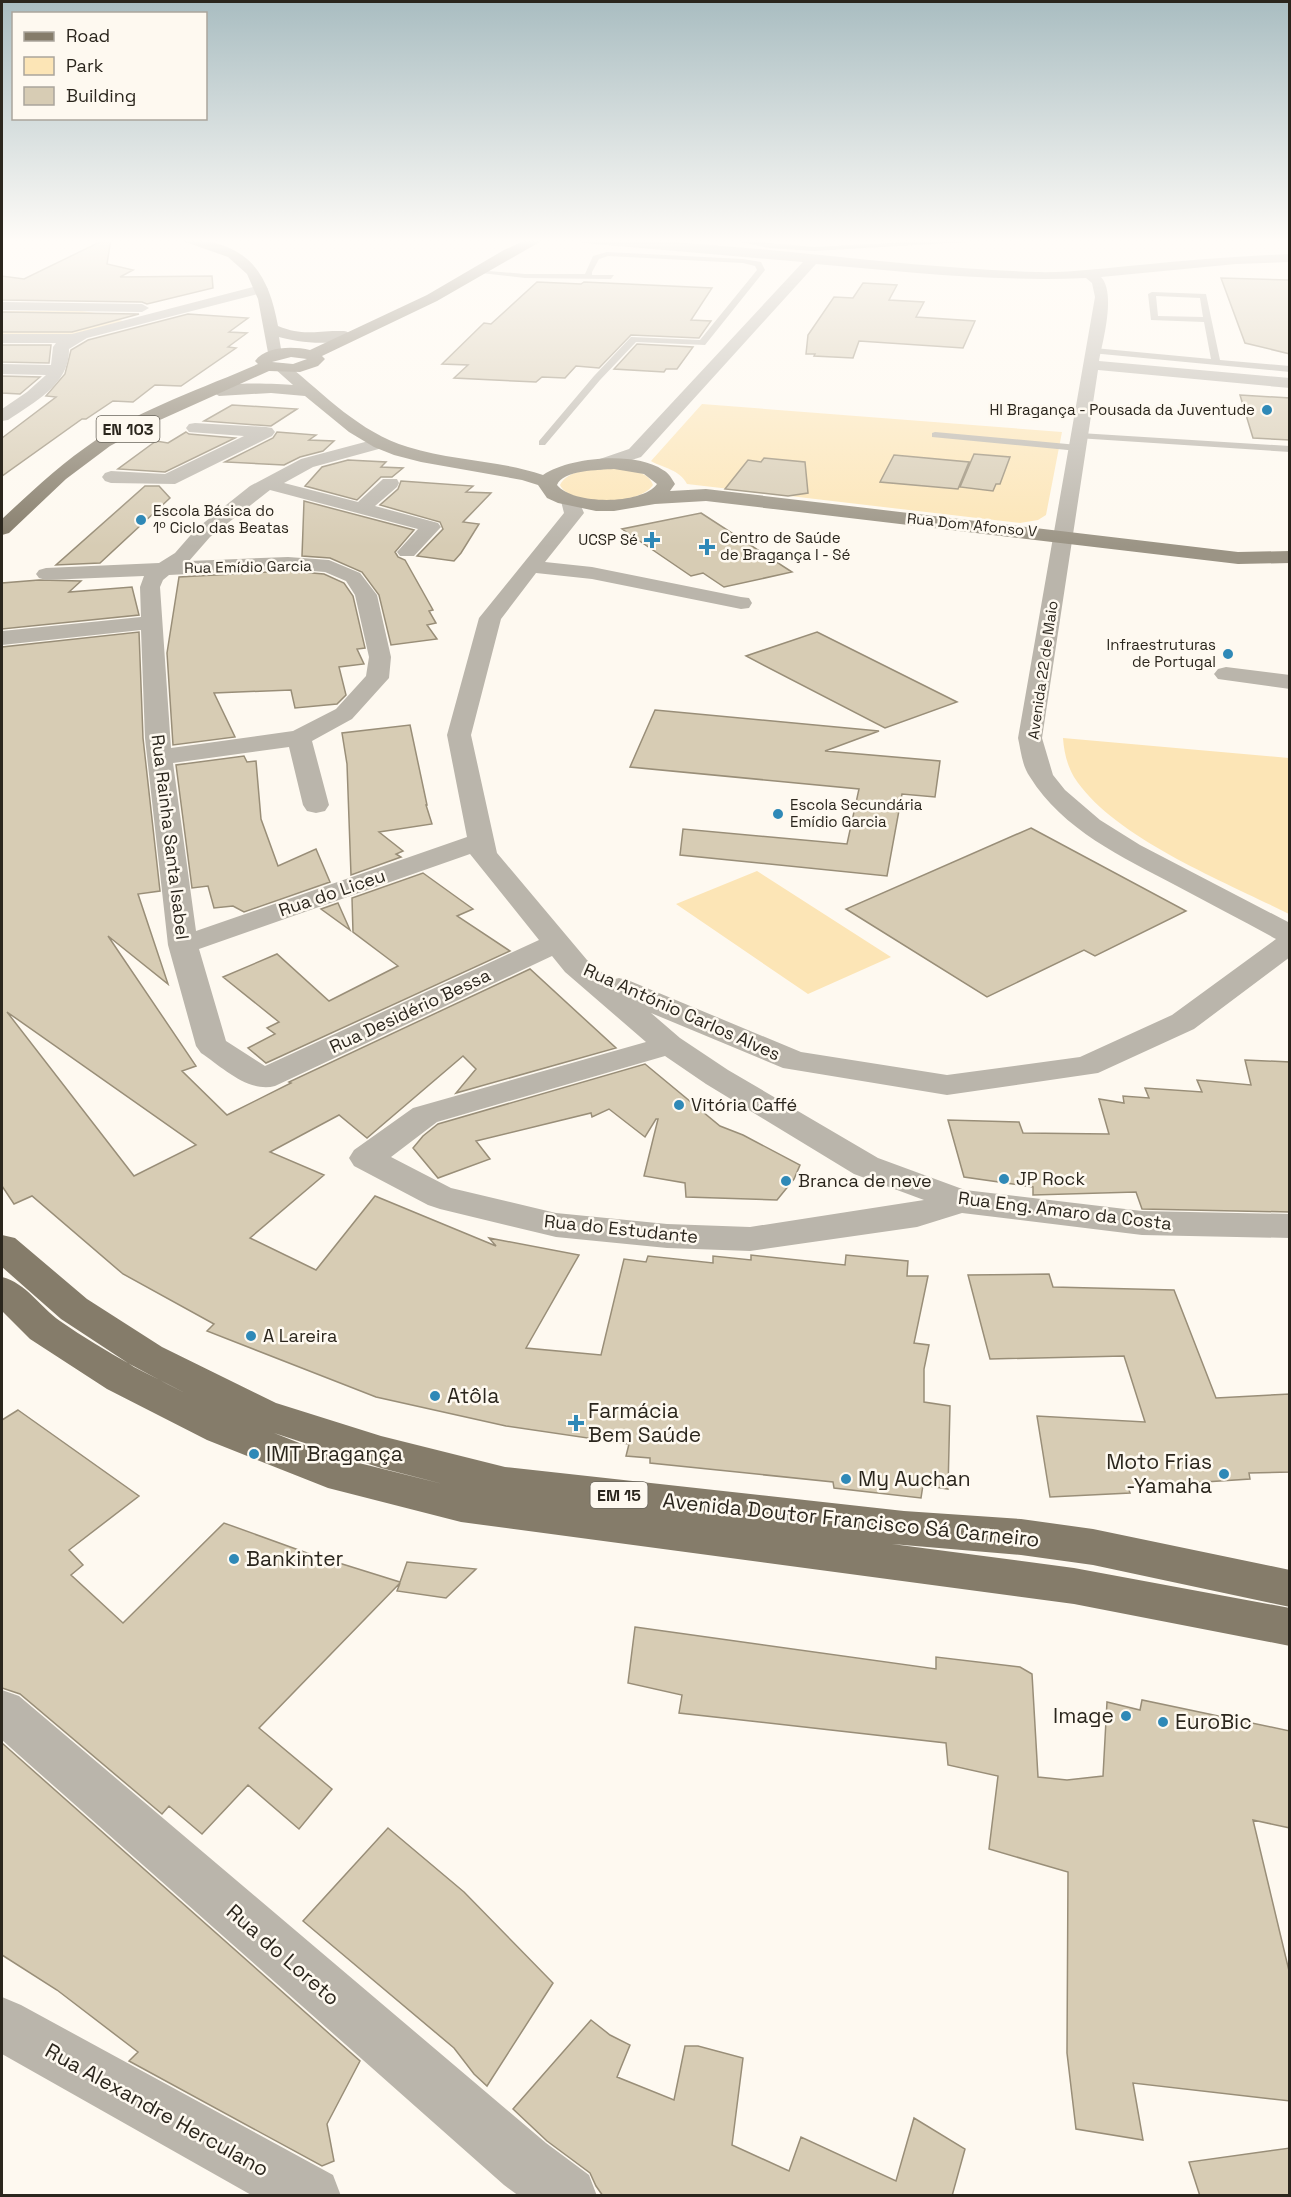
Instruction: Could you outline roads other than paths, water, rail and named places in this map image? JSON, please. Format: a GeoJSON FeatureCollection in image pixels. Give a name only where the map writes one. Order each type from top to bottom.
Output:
{"type":"FeatureCollection","features":[{"type":"Feature","properties":{"kind":"main road","name":"EN 103"},"geometry":{"type":"LineString","coordinates":[[3,529],[60,475],[104,442],[145,420],[330,342]]}},
{"type":"Feature","properties":{"kind":"main road","name":"EN 103"},"geometry":{"type":"LineString","coordinates":[[3,529],[39,504],[113,443],[219,391],[334,342]]}},
{"type":"Feature","properties":{"kind":"main road"},"geometry":{"type":"LineString","coordinates":[[2,551],[39,504]]}},
{"type":"Feature","properties":{"kind":"main road","name":"Avenida Doutor Francisco Sá Carneiro"},"geometry":{"type":"LineString","coordinates":[[2,1247],[74,1309],[148,1357],[262,1414],[381,1452],[505,1483],[1093,1547],[1290,1589]]}},
{"type":"Feature","properties":{"kind":"main road","name":"Avenida Doutor Francisco Sá Carneiro"},"geometry":{"type":"LineString","coordinates":[[2,1290],[44,1329],[121,1379],[221,1430],[328,1472],[461,1505],[1074,1586],[1290,1627]]}},
{"type":"Feature","properties":{"kind":"street"},"geometry":{"type":"LineString","coordinates":[[2,416],[49,383],[63,358],[61,347],[71,342]]}},
{"type":"Feature","properties":{"kind":"street"},"geometry":{"type":"LineString","coordinates":[[278,342],[288,361],[312,392],[360,432],[380,444],[426,459],[510,471],[549,483]]}},
{"type":"Feature","properties":{"kind":"street"},"geometry":{"type":"LineString","coordinates":[[510,471],[570,469],[638,460],[688,395],[737,342]]}},
{"type":"Feature","properties":{"kind":"street","name":"Avenida 22 de Maio"},"geometry":{"type":"LineString","coordinates":[[1095,342],[1030,738],[1041,775],[1053,792],[1098,829],[1143,857],[1290,935]]}},
{"type":"Feature","properties":{"kind":"street"},"geometry":{"type":"LineString","coordinates":[[1093,358],[1290,383]]}},
{"type":"Feature","properties":{"kind":"street"},"geometry":{"type":"LineString","coordinates":[[2,360],[27,360],[33,369]]}},
{"type":"Feature","properties":{"kind":"street"},"geometry":{"type":"LineString","coordinates":[[288,361],[312,392]]}},
{"type":"Feature","properties":{"kind":"street"},"geometry":{"type":"LineString","coordinates":[[2,369],[57,370]]}},
{"type":"Feature","properties":{"kind":"street"},"geometry":{"type":"LineString","coordinates":[[219,391],[271,388],[312,392]]}},
{"type":"Feature","properties":{"kind":"street"},"geometry":{"type":"LineString","coordinates":[[10,390],[38,391]]}},
{"type":"Feature","properties":{"kind":"street"},"geometry":{"type":"LineString","coordinates":[[111,477],[168,480],[266,432],[195,428]]}},
{"type":"Feature","properties":{"kind":"street"},"geometry":{"type":"LineString","coordinates":[[163,569],[182,557],[203,533],[266,475],[296,470],[307,463],[380,444]]}},
{"type":"Feature","properties":{"kind":"street"},"geometry":{"type":"LineString","coordinates":[[212,459],[243,463]]}},
{"type":"Feature","properties":{"kind":"street","name":"Rua Dom Afonso V"},"geometry":{"type":"LineString","coordinates":[[638,460],[659,474],[666,484],[706,495],[1238,558],[1290,558]]}},
{"type":"Feature","properties":{"kind":"street"},"geometry":{"type":"LineString","coordinates":[[549,483],[559,473],[570,469]]}},
{"type":"Feature","properties":{"kind":"street"},"geometry":{"type":"LineString","coordinates":[[266,475],[362,509],[431,527],[406,552]]}},
{"type":"Feature","properties":{"kind":"street"},"geometry":{"type":"LineString","coordinates":[[362,509],[390,483]]}},
{"type":"Feature","properties":{"kind":"street"},"geometry":{"type":"LineString","coordinates":[[549,483],[553,493],[570,501]]}},
{"type":"Feature","properties":{"kind":"street"},"geometry":{"type":"LineString","coordinates":[[652,498],[660,494],[666,484]]}},
{"type":"Feature","properties":{"kind":"street","name":"Rua Dom Afonso V"},"geometry":{"type":"LineString","coordinates":[[570,501],[602,505],[638,502],[652,498],[706,495]]}},
{"type":"Feature","properties":{"kind":"street","name":"Rua Eng. Amaro da Costa"},"geometry":{"type":"LineString","coordinates":[[570,501],[574,513],[558,536],[490,618],[459,735],[484,854],[567,954],[669,1045],[717,1077],[866,1166],[960,1201],[1142,1223],[1290,1226]]}},
{"type":"Feature","properties":{"kind":"street","name":"Rua Eng. Amaro da Costa"},"geometry":{"type":"LineString","coordinates":[[558,536],[602,505]]}},
{"type":"Feature","properties":{"kind":"street","name":"Rua Dom Afonso V"},"geometry":{"type":"LineString","coordinates":[[1238,558],[1290,572]]}},
{"type":"Feature","properties":{"kind":"street","name":"Rua Emídio Garcia"},"geometry":{"type":"LineString","coordinates":[[46,574],[288,563],[329,566],[353,577],[366,595],[380,657],[377,678],[344,714],[299,738],[160,757]]}},
{"type":"Feature","properties":{"kind":"street"},"geometry":{"type":"LineString","coordinates":[[533,567],[592,573],[741,603]]}},
{"type":"Feature","properties":{"kind":"street","name":"Rua Rainha Santa Isabel"},"geometry":{"type":"LineString","coordinates":[[163,569],[153,578],[150,587],[160,757],[183,945],[212,1046],[263,1079]]}},
{"type":"Feature","properties":{"kind":"street"},"geometry":{"type":"LineString","coordinates":[[2,638],[152,622]]}},
{"type":"Feature","properties":{"kind":"street"},"geometry":{"type":"LineString","coordinates":[[1226,674],[1290,682]]}},
{"type":"Feature","properties":{"kind":"street"},"geometry":{"type":"LineString","coordinates":[[299,738],[316,805]]}},
{"type":"Feature","properties":{"kind":"street","name":"Rua do Liceu"},"geometry":{"type":"LineString","coordinates":[[183,945],[480,841]]}},
{"type":"Feature","properties":{"kind":"street","name":"Rua António Carlos Alves"},"geometry":{"type":"LineString","coordinates":[[567,954],[664,1008],[794,1061],[947,1085],[1087,1065],[1182,1022],[1290,943]]}},
{"type":"Feature","properties":{"kind":"street","name":"Rua Desidério Bessa"},"geometry":{"type":"LineString","coordinates":[[263,1079],[567,954]]}},
{"type":"Feature","properties":{"kind":"street","name":"Rua do Estudante"},"geometry":{"type":"LineString","coordinates":[[669,1045],[425,1115],[366,1158],[440,1197],[556,1225],[667,1236],[750,1239],[917,1215],[960,1201]]}},
{"type":"Feature","properties":{"kind":"street","name":"Rua do Loreto"},"geometry":{"type":"LineString","coordinates":[[2,1711],[525,2164],[568,2196]]}},
{"type":"Feature","properties":{"kind":"street","name":"Rua Alexandre Herculano"},"geometry":{"type":"LineString","coordinates":[[2,2024],[312,2196]]}},
{"type":"Feature","properties":{"kind":"lane"},"geometry":{"type":"LineString","coordinates":[[542,443],[632,342]]}},
{"type":"Feature","properties":{"kind":"lane"},"geometry":{"type":"LineString","coordinates":[[677,342],[703,342]]}},
{"type":"Feature","properties":{"kind":"lane"},"geometry":{"type":"LineString","coordinates":[[1212,342],[1216,362]]}},
{"type":"Feature","properties":{"kind":"lane"},"geometry":{"type":"LineString","coordinates":[[1093,358],[1216,362],[1290,369]]}},
{"type":"Feature","properties":{"kind":"lane"},"geometry":{"type":"LineString","coordinates":[[935,435],[1290,449]]}},
{"type":"Feature","properties":{"kind":"place","name":"HI Bragança - Pousada da Juventude"},"geometry":{"type":"Point","coordinates":[1267,410]}},
{"type":"Feature","properties":{"kind":"place","name":"Escola Básica do 1º Ciclo das Beatas"},"geometry":{"type":"Point","coordinates":[141,520]}},
{"type":"Feature","properties":{"kind":"place","name":"UCSP Sé"},"geometry":{"type":"Point","coordinates":[652,540]}},
{"type":"Feature","properties":{"kind":"place","name":"Centro de Saúde de Bragança I - Sé"},"geometry":{"type":"Point","coordinates":[707,547]}},
{"type":"Feature","properties":{"kind":"place","name":"Infraestruturas de Portugal"},"geometry":{"type":"Point","coordinates":[1228,654]}},
{"type":"Feature","properties":{"kind":"place","name":"Escola Secundária Emídio Garcia"},"geometry":{"type":"Point","coordinates":[778,814]}},
{"type":"Feature","properties":{"kind":"place","name":"Vitória Caffé"},"geometry":{"type":"Point","coordinates":[679,1105]}},
{"type":"Feature","properties":{"kind":"place","name":"JP Rock"},"geometry":{"type":"Point","coordinates":[1004,1179]}},
{"type":"Feature","properties":{"kind":"place","name":"Branca de neve"},"geometry":{"type":"Point","coordinates":[786,1181]}},
{"type":"Feature","properties":{"kind":"place","name":"A Lareira"},"geometry":{"type":"Point","coordinates":[251,1336]}},
{"type":"Feature","properties":{"kind":"place","name":"Atôla"},"geometry":{"type":"Point","coordinates":[435,1396]}},
{"type":"Feature","properties":{"kind":"place","name":"Farmácia Bem Saúde"},"geometry":{"type":"Point","coordinates":[576,1423]}},
{"type":"Feature","properties":{"kind":"place","name":"IMT Bragança"},"geometry":{"type":"Point","coordinates":[254,1454]}},
{"type":"Feature","properties":{"kind":"place","name":"Moto Frias -Yamaha"},"geometry":{"type":"Point","coordinates":[1224,1474]}},
{"type":"Feature","properties":{"kind":"place","name":"My Auchan"},"geometry":{"type":"Point","coordinates":[846,1479]}},
{"type":"Feature","properties":{"kind":"place","name":"Bankinter"},"geometry":{"type":"Point","coordinates":[234,1559]}},
{"type":"Feature","properties":{"kind":"place","name":"Image"},"geometry":{"type":"Point","coordinates":[1126,1716]}},
{"type":"Feature","properties":{"kind":"place","name":"EuroBic"},"geometry":{"type":"Point","coordinates":[1163,1722]}}]}
